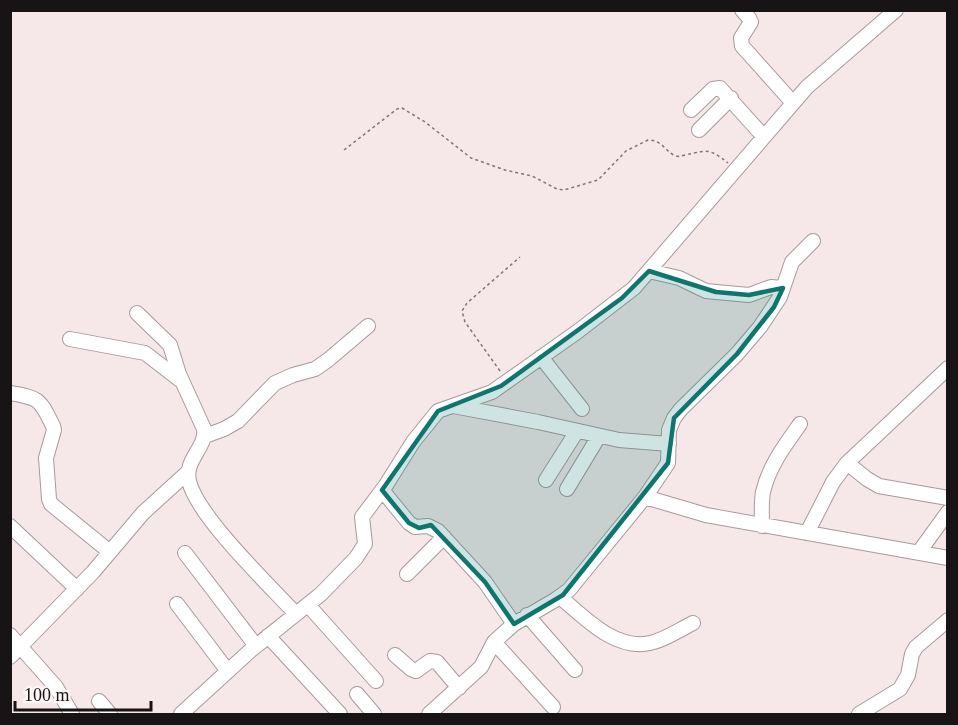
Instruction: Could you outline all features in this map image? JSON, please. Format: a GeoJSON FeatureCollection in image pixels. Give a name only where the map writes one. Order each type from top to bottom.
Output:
{"type":"FeatureCollection","features":[{"type":"Feature","properties":{"kind":"street"},"geometry":{"type":"LineString","coordinates":[[742,10],[751,22],[741,38],[742,46],[793,103]]}},
{"type":"Feature","properties":{"kind":"street"},"geometry":{"type":"LineString","coordinates":[[183,714],[227,670],[321,594],[363,548],[365,544],[362,517],[413,442],[438,411],[485,395],[622,298],[649,271],[813,81],[896,10]]}},
{"type":"Feature","properties":{"kind":"street"},"geometry":{"type":"LineString","coordinates":[[691,110],[717,87],[720,88],[764,137]]}},
{"type":"Feature","properties":{"kind":"street"},"geometry":{"type":"LineString","coordinates":[[699,130],[731,98]]}},
{"type":"Feature","properties":{"kind":"street"},"geometry":{"type":"LineString","coordinates":[[429,714],[481,667],[494,642],[514,624],[568,590],[645,497],[668,463],[669,430],[674,418],[737,354],[774,307],[792,262],[813,241]]}},
{"type":"Feature","properties":{"kind":"street"},"geometry":{"type":"LineString","coordinates":[[649,271],[679,278],[706,291],[749,295],[771,287],[783,288]]}},
{"type":"Feature","properties":{"kind":"street"},"geometry":{"type":"LineString","coordinates":[[137,313],[170,345],[182,381],[205,435]]}},
{"type":"Feature","properties":{"kind":"street"},"geometry":{"type":"LineString","coordinates":[[296,614],[209,516],[194,494],[188,480],[189,464],[205,435],[224,429],[238,421],[275,383],[315,369],[368,326]]}},
{"type":"Feature","properties":{"kind":"street"},"geometry":{"type":"LineString","coordinates":[[70,339],[145,353],[182,381]]}},
{"type":"Feature","properties":{"kind":"street"},"geometry":{"type":"LineString","coordinates":[[541,357],[582,409]]}},
{"type":"Feature","properties":{"kind":"street"},"geometry":{"type":"LineString","coordinates":[[807,533],[834,482],[848,464],[948,368]]}},
{"type":"Feature","properties":{"kind":"street"},"geometry":{"type":"LineString","coordinates":[[10,393],[40,401],[53,426],[54,430],[46,458],[48,499],[51,504],[110,552]]}},
{"type":"Feature","properties":{"kind":"street"},"geometry":{"type":"LineString","coordinates":[[451,406],[620,440],[669,444]]}},
{"type":"Feature","properties":{"kind":"street"},"geometry":{"type":"LineString","coordinates":[[762,526],[762,501],[766,483],[780,452],[800,424]]}},
{"type":"Feature","properties":{"kind":"street"},"geometry":{"type":"LineString","coordinates":[[546,480],[577,431]]}},
{"type":"Feature","properties":{"kind":"street"},"geometry":{"type":"LineString","coordinates":[[567,489],[599,436]]}},
{"type":"Feature","properties":{"kind":"street"},"geometry":{"type":"LineString","coordinates":[[848,464],[879,486],[948,498]]}},
{"type":"Feature","properties":{"kind":"street"},"geometry":{"type":"LineString","coordinates":[[10,657],[77,589],[143,513],[188,472]]}},
{"type":"Feature","properties":{"kind":"street"},"geometry":{"type":"LineString","coordinates":[[382,490],[409,523],[415,527],[428,525],[444,537],[485,582],[514,624]]}},
{"type":"Feature","properties":{"kind":"street"},"geometry":{"type":"LineString","coordinates":[[645,497],[706,515],[948,558]]}},
{"type":"Feature","properties":{"kind":"street"},"geometry":{"type":"LineString","coordinates":[[920,552],[948,512]]}},
{"type":"Feature","properties":{"kind":"street"},"geometry":{"type":"LineString","coordinates":[[10,526],[77,589]]}},
{"type":"Feature","properties":{"kind":"street"},"geometry":{"type":"LineString","coordinates":[[407,574],[444,537]]}},
{"type":"Feature","properties":{"kind":"street"},"geometry":{"type":"LineString","coordinates":[[184,553],[256,646]]}},
{"type":"Feature","properties":{"kind":"street"},"geometry":{"type":"LineString","coordinates":[[560,597],[614,638],[632,644],[641,645],[656,641],[693,623]]}},
{"type":"Feature","properties":{"kind":"street"},"geometry":{"type":"LineString","coordinates":[[177,604],[227,670]]}},
{"type":"Feature","properties":{"kind":"street"},"geometry":{"type":"LineString","coordinates":[[308,605],[376,681]]}},
{"type":"Feature","properties":{"kind":"street"},"geometry":{"type":"LineString","coordinates":[[527,615],[575,670]]}},
{"type":"Feature","properties":{"kind":"street"},"geometry":{"type":"LineString","coordinates":[[859,714],[900,689],[908,675],[912,654],[916,647],[948,620]]}},
{"type":"Feature","properties":{"kind":"street"},"geometry":{"type":"LineString","coordinates":[[10,635],[56,687],[72,714]]}},
{"type":"Feature","properties":{"kind":"street"},"geometry":{"type":"LineString","coordinates":[[268,636],[340,714]]}},
{"type":"Feature","properties":{"kind":"street"},"geometry":{"type":"LineString","coordinates":[[494,642],[553,707]]}},
{"type":"Feature","properties":{"kind":"street"},"geometry":{"type":"LineString","coordinates":[[395,655],[411,669],[416,670],[430,661],[437,662],[459,688]]}},
{"type":"Feature","properties":{"kind":"street"},"geometry":{"type":"LineString","coordinates":[[357,694],[374,714]]}},
{"type":"Feature","properties":{"kind":"street"},"geometry":{"type":"LineString","coordinates":[[99,700],[110,714]]}},
{"type":"Feature","properties":{"kind":"path"},"geometry":{"type":"LineString","coordinates":[[344,150],[397,109],[402,108],[471,158],[505,170],[532,176],[557,189],[564,190],[598,180],[626,151],[648,140],[659,142],[678,157],[708,150],[715,152],[735,170]]}},
{"type":"Feature","properties":{"kind":"path"},"geometry":{"type":"LineString","coordinates":[[507,381],[465,322],[462,311],[466,303],[520,257]]}},
{"type":"Feature","properties":{"kind":"highlighted area"},"geometry":{"type":"Polygon","coordinates":[[[649,271],[716,292],[749,295],[783,288],[774,307],[737,354],[674,418],[668,463],[563,595],[514,624],[485,582],[431,525],[419,528],[409,523],[382,490],[438,411],[501,386],[622,298],[649,271]]]}}]}
